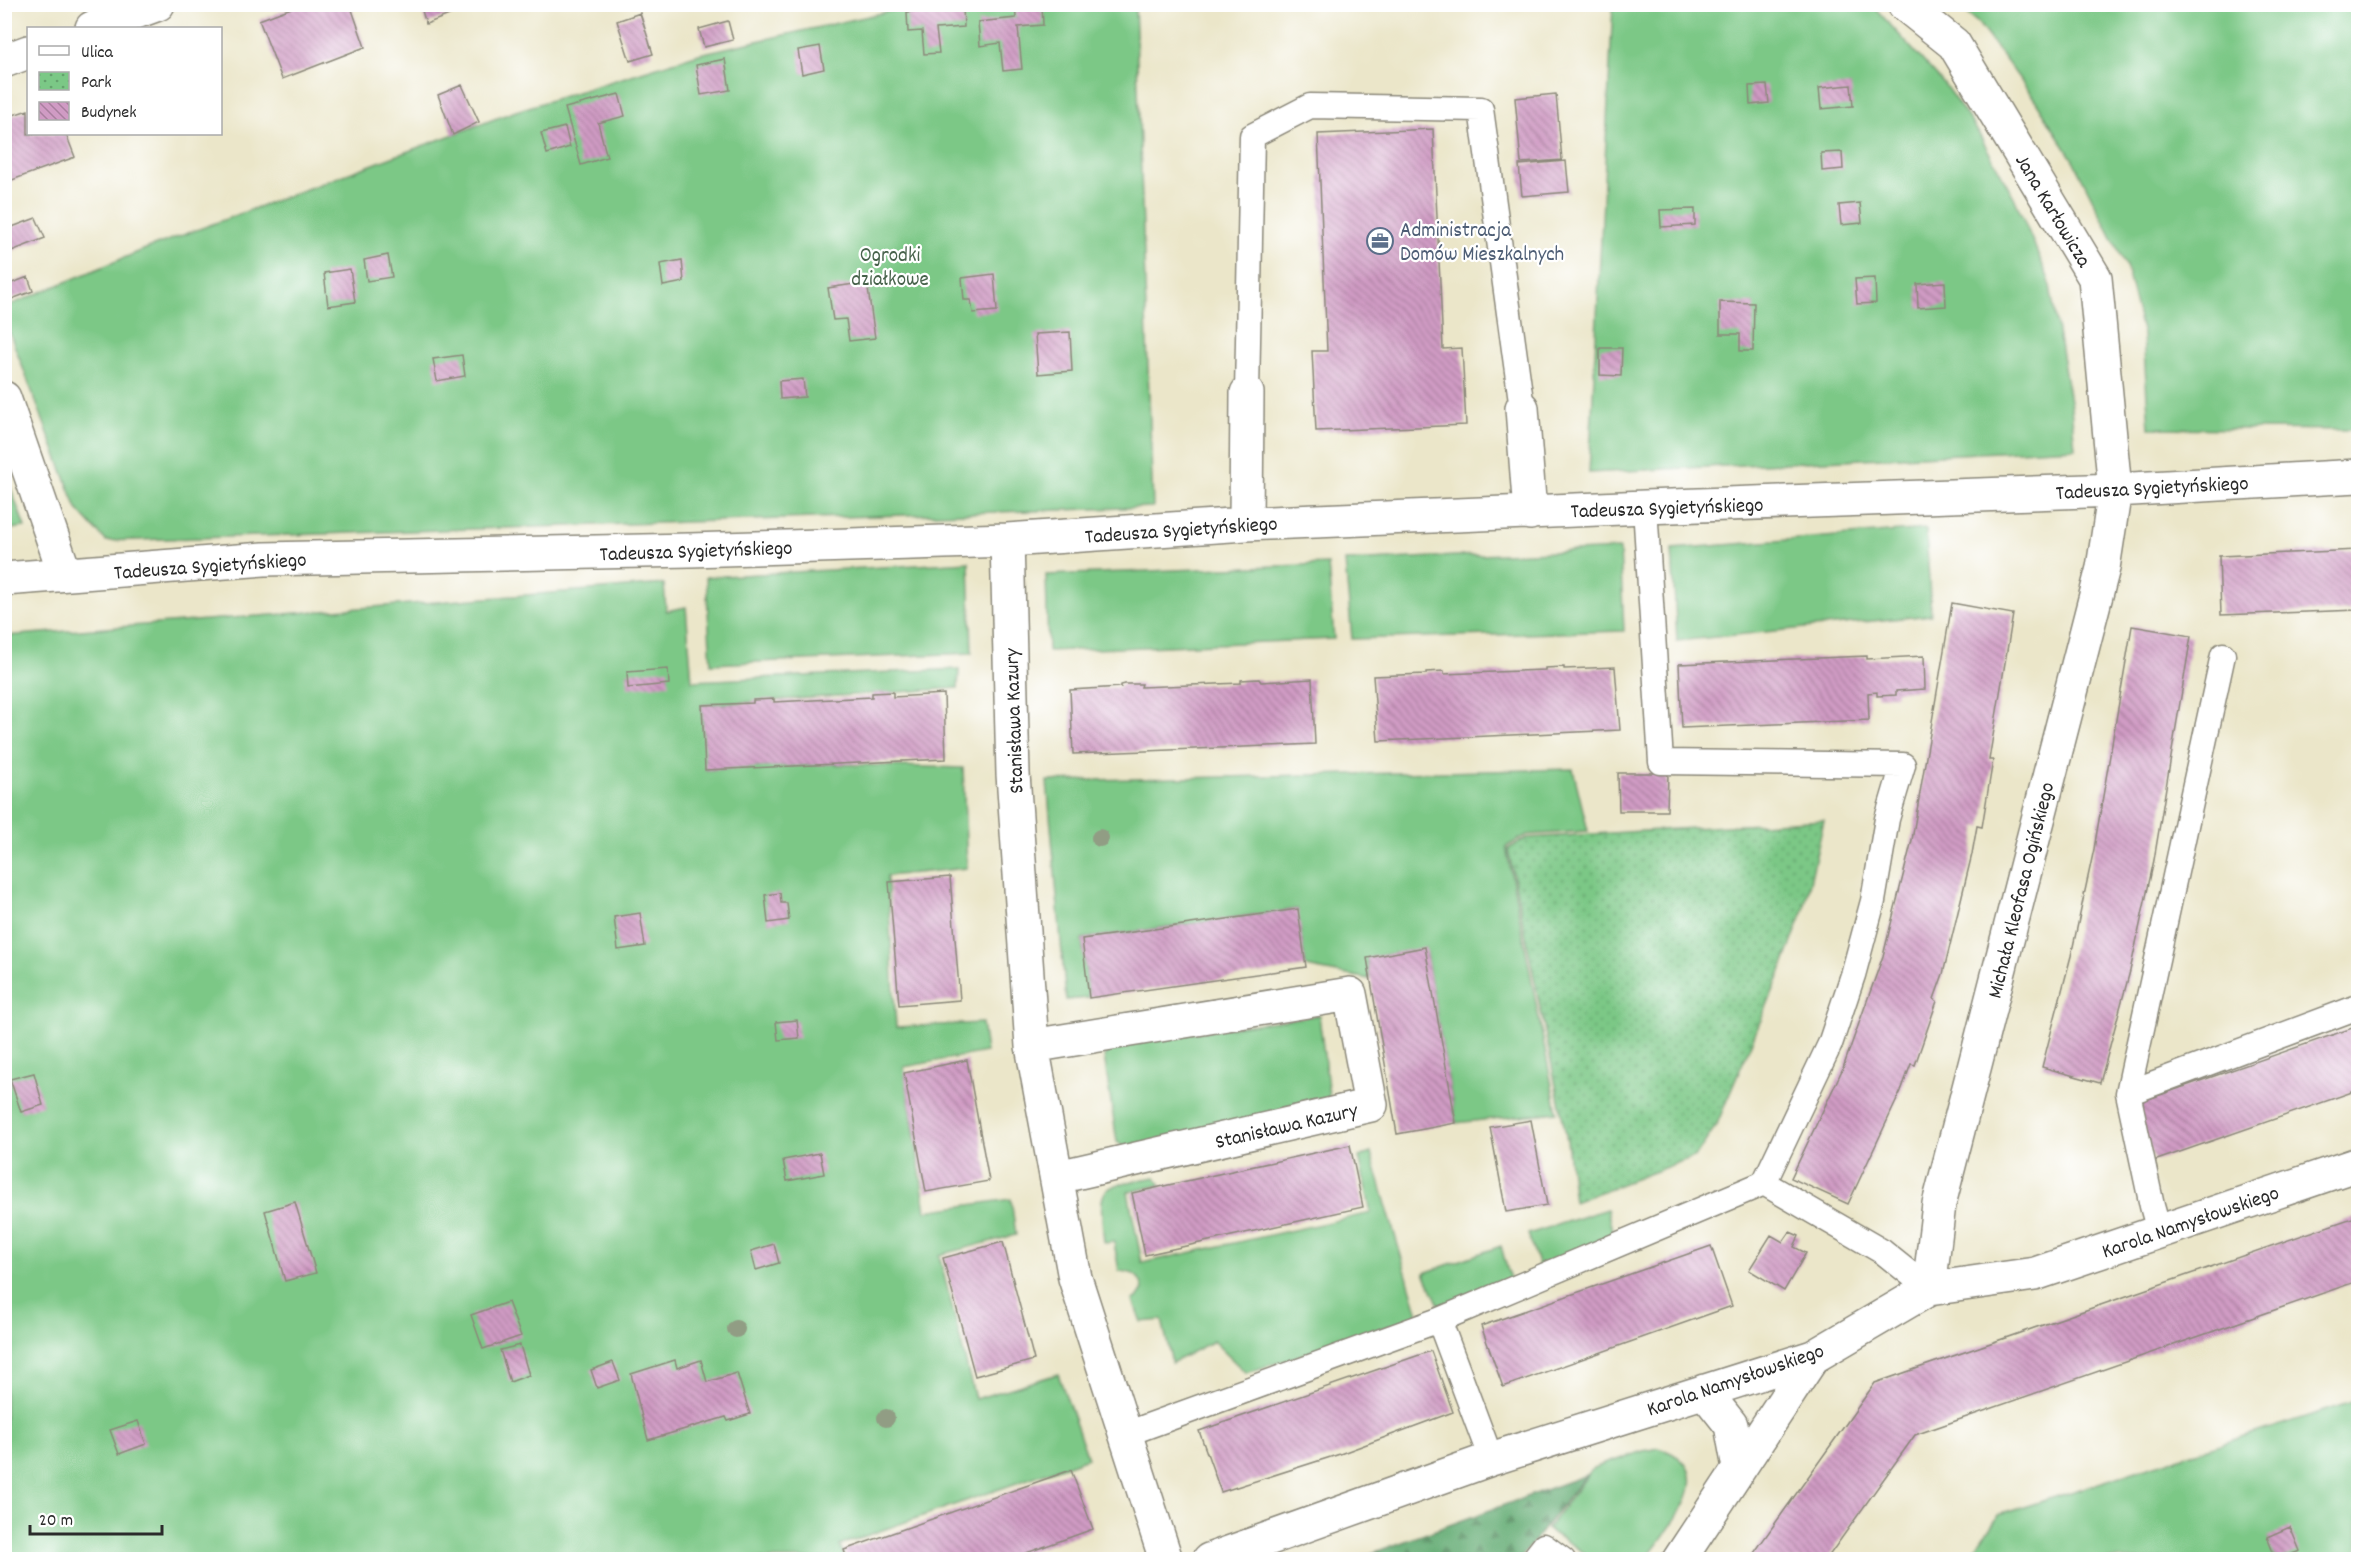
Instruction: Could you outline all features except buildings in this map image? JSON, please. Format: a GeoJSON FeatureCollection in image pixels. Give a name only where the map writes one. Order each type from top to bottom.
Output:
{"type":"FeatureCollection","features":[{"type":"Feature","properties":{"kind":"street"},"geometry":{"type":"LineString","coordinates":[[95,27],[158,4]]}},
{"type":"Feature","properties":{"kind":"street","name":"Jana Karłowicza"},"geometry":{"type":"LineString","coordinates":[[1904,4],[1954,44],[2095,278],[2115,490]]}},
{"type":"Feature","properties":{"kind":"street"},"geometry":{"type":"LineString","coordinates":[[4,61],[27,52]]}},
{"type":"Feature","properties":{"kind":"street"},"geometry":{"type":"LineString","coordinates":[[1246,524],[1247,393]]}},
{"type":"Feature","properties":{"kind":"street"},"geometry":{"type":"LineString","coordinates":[[4,398],[65,574]]}},
{"type":"Feature","properties":{"kind":"street"},"geometry":{"type":"LineString","coordinates":[[1522,408],[1530,513]]}},
{"type":"Feature","properties":{"kind":"street","name":"Tadeusza Sygietyńskiego"},"geometry":{"type":"LineString","coordinates":[[4,579],[264,559],[690,550],[1007,540],[1246,524],[2115,490],[2358,476]]}},
{"type":"Feature","properties":{"kind":"street","name":"Michała Kleofasa Ogińskiego"},"geometry":{"type":"LineString","coordinates":[[1929,1289],[1939,1204],[2103,568],[2115,490]]}},
{"type":"Feature","properties":{"kind":"street","name":"Stanisława Kazury"},"geometry":{"type":"LineString","coordinates":[[1007,540],[1013,774],[1032,1046],[1075,1278],[1166,1560]]}},
{"type":"Feature","properties":{"kind":"street","name":"Stanisława Kazury"},"geometry":{"type":"LineString","coordinates":[[1032,1046],[1350,994],[1371,1105],[1058,1177]]}},
{"type":"Feature","properties":{"kind":"street","name":"Karola Namysłowskiego"},"geometry":{"type":"LineString","coordinates":[[1209,1560],[1491,1459],[1813,1357],[1929,1289],[2035,1274],[2358,1164]]}},
{"type":"Feature","properties":{"kind":"street"},"geometry":{"type":"LineString","coordinates":[[1678,1560],[1813,1357]]}},
{"type":"Feature","properties":{"kind":"street"},"geometry":{"type":"LineString","coordinates":[[1704,1391],[1731,1425],[1739,1468]]}},
{"type":"Feature","properties":{"kind":"lane"},"geometry":{"type":"LineString","coordinates":[[1247,393],[1252,136],[1311,106],[1481,109],[1522,408]]}},
{"type":"Feature","properties":{"kind":"lane"},"geometry":{"type":"LineString","coordinates":[[1126,1434],[1439,1320],[1764,1183],[1830,1044],[1853,975],[1874,901],[1887,819],[1903,765],[1661,762],[1644,507]]}},
{"type":"Feature","properties":{"kind":"lane"},"geometry":{"type":"LineString","coordinates":[[2159,1231],[2128,1093],[2223,655]]}},
{"type":"Feature","properties":{"kind":"lane"},"geometry":{"type":"LineString","coordinates":[[2128,1093],[2358,1006]]}},
{"type":"Feature","properties":{"kind":"lane"},"geometry":{"type":"LineString","coordinates":[[1764,1183],[1883,1252],[1929,1289]]}},
{"type":"Feature","properties":{"kind":"lane"},"geometry":{"type":"LineString","coordinates":[[1439,1320],[1491,1459]]}},
{"type":"Feature","properties":{"kind":"lane"},"geometry":{"type":"LineString","coordinates":[[1533,1560],[1544,1546],[1563,1560]]}},
{"type":"Feature","properties":{"kind":"green space","name":"Ogrodki działkowe"},"geometry":{"type":"Polygon","coordinates":[[[931,4],[1135,5],[1153,507],[106,541],[77,509],[5,321],[5,307],[148,248],[516,111],[699,54],[913,6],[931,4]]]}},
{"type":"Feature","properties":{"kind":"green space"},"geometry":{"type":"Polygon","coordinates":[[[1613,5],[1871,5],[1876,9],[1944,84],[1976,129],[2014,197],[2049,280],[2071,407],[2075,448],[1589,473],[1613,5]]]}},
{"type":"Feature","properties":{"kind":"green space"},"geometry":{"type":"Polygon","coordinates":[[[1956,5],[2358,5],[2358,430],[2149,428],[2143,335],[2126,266],[2073,160],[2036,101],[1978,23],[1956,5]]]}},
{"type":"Feature","properties":{"kind":"green space"},"geometry":{"type":"Polygon","coordinates":[[[5,473],[25,527],[5,530],[5,473]]]}},
{"type":"Feature","properties":{"kind":"green space"},"geometry":{"type":"Polygon","coordinates":[[[1926,529],[1931,615],[1677,641],[1672,549],[1926,529]]]}},
{"type":"Feature","properties":{"kind":"green space"},"geometry":{"type":"Polygon","coordinates":[[[1620,549],[1624,631],[1352,639],[1345,561],[1620,549]]]}},
{"type":"Feature","properties":{"kind":"green space"},"geometry":{"type":"Polygon","coordinates":[[[969,562],[972,653],[711,664],[706,577],[969,562]]]}},
{"type":"Feature","properties":{"kind":"green space"},"geometry":{"type":"Polygon","coordinates":[[[1328,564],[1334,639],[1048,651],[1046,575],[1328,564]]]}},
{"type":"Feature","properties":{"kind":"green space"},"geometry":{"type":"Polygon","coordinates":[[[664,584],[666,611],[686,607],[692,681],[959,669],[958,688],[702,705],[706,770],[826,764],[963,768],[967,868],[887,876],[896,1027],[982,1023],[986,1052],[904,1067],[926,1211],[1011,1199],[1016,1235],[939,1255],[975,1399],[1058,1374],[1088,1458],[840,1545],[845,1559],[5,1560],[5,636],[664,584]]]}},
{"type":"Feature","properties":{"kind":"green space"},"geometry":{"type":"Polygon","coordinates":[[[1573,769],[1588,831],[1527,835],[1506,847],[1557,1112],[1456,1123],[1425,948],[1367,958],[1369,979],[1306,967],[1297,909],[1082,939],[1089,998],[1066,1000],[1047,781],[1573,769]]]}},
{"type":"Feature","properties":{"kind":"green space"},"geometry":{"type":"Polygon","coordinates":[[[1824,820],[1804,909],[1779,977],[1717,1124],[1696,1156],[1574,1202],[1567,1140],[1508,849],[1527,838],[1824,820]]]}},
{"type":"Feature","properties":{"kind":"green space"},"geometry":{"type":"Polygon","coordinates":[[[1319,1015],[1330,1103],[1129,1150],[1117,1142],[1104,1056],[1113,1044],[1319,1015]]]}},
{"type":"Feature","properties":{"kind":"green space"},"geometry":{"type":"Polygon","coordinates":[[[1371,1153],[1418,1314],[1416,1317],[1246,1373],[1213,1341],[1172,1363],[1162,1320],[1141,1322],[1133,1300],[1143,1289],[1140,1280],[1132,1273],[1119,1271],[1114,1242],[1104,1243],[1102,1199],[1106,1192],[1121,1184],[1155,1177],[1161,1185],[1128,1192],[1142,1263],[1371,1213],[1359,1157],[1371,1153]]]}},
{"type":"Feature","properties":{"kind":"green space"},"geometry":{"type":"Polygon","coordinates":[[[1607,1209],[1615,1243],[1540,1270],[1528,1234],[1607,1209]]]}},
{"type":"Feature","properties":{"kind":"green space"},"geometry":{"type":"Polygon","coordinates":[[[1501,1246],[1511,1283],[1441,1309],[1424,1273],[1501,1246]]]}},
{"type":"Feature","properties":{"kind":"green space"},"geometry":{"type":"Polygon","coordinates":[[[2358,1400],[2358,1559],[1967,1560],[1999,1515],[2358,1400]]]}},
{"type":"Feature","properties":{"kind":"green space"},"geometry":{"type":"Polygon","coordinates":[[[1659,1448],[1679,1457],[1688,1470],[1690,1484],[1678,1515],[1646,1559],[1594,1559],[1547,1529],[1593,1468],[1659,1448]]]}},
{"type":"Feature","properties":{"kind":"green space"},"geometry":{"type":"Polygon","coordinates":[[[1586,1475],[1520,1559],[1356,1559],[1586,1475]]]}},
{"type":"Feature","properties":{"kind":"place","name":"Administracja Domów Mieszkalnych"},"geometry":{"type":"Point","coordinates":[1380,241]}}]}
